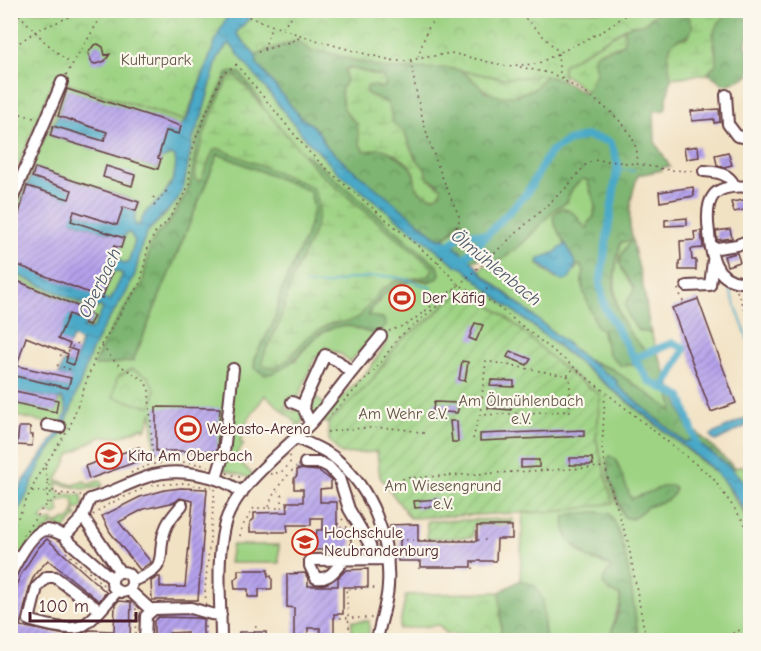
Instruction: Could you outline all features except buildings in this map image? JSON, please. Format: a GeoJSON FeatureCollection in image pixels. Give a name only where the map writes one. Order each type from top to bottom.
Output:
{"type":"FeatureCollection","features":[{"type":"Feature","properties":{"kind":"street"},"geometry":{"type":"LineString","coordinates":[[10,204],[62,82]]}},
{"type":"Feature","properties":{"kind":"street"},"geometry":{"type":"LineString","coordinates":[[726,95],[728,124],[737,135],[750,138]]}},
{"type":"Feature","properties":{"kind":"street"},"geometry":{"type":"LineString","coordinates":[[704,171],[724,175],[732,180],[734,185]]}},
{"type":"Feature","properties":{"kind":"street"},"geometry":{"type":"LineString","coordinates":[[682,287],[710,285],[713,261],[706,218],[707,206],[717,192],[727,187],[734,185],[750,187]]}},
{"type":"Feature","properties":{"kind":"street"},"geometry":{"type":"LineString","coordinates":[[711,249],[750,240]]}},
{"type":"Feature","properties":{"kind":"street"},"geometry":{"type":"LineString","coordinates":[[713,261],[723,275],[737,282]]}},
{"type":"Feature","properties":{"kind":"street"},"geometry":{"type":"LineString","coordinates":[[221,640],[221,542],[229,513],[242,493],[282,448],[310,423],[381,336]]}},
{"type":"Feature","properties":{"kind":"street"},"geometry":{"type":"LineString","coordinates":[[310,423],[303,407],[325,355],[338,361],[351,373]]}},
{"type":"Feature","properties":{"kind":"street"},"geometry":{"type":"LineString","coordinates":[[216,479],[224,453],[232,369]]}},
{"type":"Feature","properties":{"kind":"street"},"geometry":{"type":"LineString","coordinates":[[292,402],[303,407]]}},
{"type":"Feature","properties":{"kind":"street"},"geometry":{"type":"LineString","coordinates":[[47,425],[60,428]]}},
{"type":"Feature","properties":{"kind":"street"},"geometry":{"type":"LineString","coordinates":[[291,441],[334,458],[353,476],[380,522],[388,559],[388,588],[377,640]]}},
{"type":"Feature","properties":{"kind":"street"},"geometry":{"type":"LineString","coordinates":[[305,463],[321,464],[339,478],[350,512],[370,545],[373,559]]}},
{"type":"Feature","properties":{"kind":"street"},"geometry":{"type":"LineString","coordinates":[[65,536],[84,518],[90,499],[153,475],[191,474],[216,479],[235,487],[242,493]]}},
{"type":"Feature","properties":{"kind":"street"},"geometry":{"type":"LineString","coordinates":[[99,610],[55,578],[47,577],[37,587],[29,620],[58,627],[81,627],[99,610],[115,593],[123,592],[157,567],[167,524],[182,505]]}},
{"type":"Feature","properties":{"kind":"street"},"geometry":{"type":"LineString","coordinates":[[84,518],[116,576]]}},
{"type":"Feature","properties":{"kind":"street"},"geometry":{"type":"LineString","coordinates":[[10,575],[21,555],[41,532],[49,530],[65,536],[67,540],[116,576],[129,575],[131,585],[140,600],[151,610]]}},
{"type":"Feature","properties":{"kind":"street"},"geometry":{"type":"LineString","coordinates":[[345,561],[337,566],[332,575],[324,579],[316,578],[310,566],[309,556],[345,561],[388,559]]}},
{"type":"Feature","properties":{"kind":"street"},"geometry":{"type":"LineString","coordinates":[[115,593],[112,586],[116,576]]}},
{"type":"Feature","properties":{"kind":"street"},"geometry":{"type":"LineString","coordinates":[[145,640],[145,622],[151,610],[186,608],[221,615]]}},
{"type":"Feature","properties":{"kind":"path"},"geometry":{"type":"LineString","coordinates":[[15,10],[71,64]]}},
{"type":"Feature","properties":{"kind":"path"},"geometry":{"type":"LineString","coordinates":[[10,49],[36,31],[86,10]]}},
{"type":"Feature","properties":{"kind":"path"},"geometry":{"type":"LineString","coordinates":[[62,82],[101,17],[102,10]]}},
{"type":"Feature","properties":{"kind":"path"},"geometry":{"type":"LineString","coordinates":[[232,10],[271,26],[394,61],[451,53],[549,73],[584,92],[626,126],[637,149],[637,164]]}},
{"type":"Feature","properties":{"kind":"path"},"geometry":{"type":"LineString","coordinates":[[281,29],[298,10]]}},
{"type":"Feature","properties":{"kind":"path"},"geometry":{"type":"LineString","coordinates":[[418,59],[427,30],[441,10]]}},
{"type":"Feature","properties":{"kind":"path"},"geometry":{"type":"LineString","coordinates":[[517,10],[559,55],[558,64],[563,79]]}},
{"type":"Feature","properties":{"kind":"path"},"geometry":{"type":"LineString","coordinates":[[517,67],[537,64],[559,55],[605,30],[632,10]]}},
{"type":"Feature","properties":{"kind":"path"},"geometry":{"type":"LineString","coordinates":[[263,50],[271,26]]}},
{"type":"Feature","properties":{"kind":"path"},"geometry":{"type":"LineString","coordinates":[[258,52],[298,39],[300,35]]}},
{"type":"Feature","properties":{"kind":"path"},"geometry":{"type":"LineString","coordinates":[[411,60],[420,114],[440,174],[460,218],[454,240]]}},
{"type":"Feature","properties":{"kind":"path"},"geometry":{"type":"LineString","coordinates":[[10,534],[31,490],[73,423],[101,345],[140,285],[148,247],[155,232],[166,223],[185,194],[189,183],[191,155],[196,138],[222,74],[237,63],[309,152],[438,263],[459,285],[482,295],[712,477],[744,522],[750,538]]}},
{"type":"Feature","properties":{"kind":"path"},"geometry":{"type":"LineString","coordinates":[[10,107],[15,112],[45,123]]}},
{"type":"Feature","properties":{"kind":"path"},"geometry":{"type":"LineString","coordinates":[[10,134],[15,112]]}},
{"type":"Feature","properties":{"kind":"path"},"geometry":{"type":"LineString","coordinates":[[381,336],[408,324],[464,281],[568,186],[587,163],[597,160],[662,169],[704,171]]}},
{"type":"Feature","properties":{"kind":"path"},"geometry":{"type":"LineString","coordinates":[[154,206],[169,188]]}},
{"type":"Feature","properties":{"kind":"path"},"geometry":{"type":"LineString","coordinates":[[153,197],[158,202]]}},
{"type":"Feature","properties":{"kind":"path"},"geometry":{"type":"LineString","coordinates":[[438,263],[444,255]]}},
{"type":"Feature","properties":{"kind":"path"},"geometry":{"type":"LineString","coordinates":[[485,261],[496,272]]}},
{"type":"Feature","properties":{"kind":"path"},"geometry":{"type":"LineString","coordinates":[[737,282],[750,327]]}},
{"type":"Feature","properties":{"kind":"path"},"geometry":{"type":"LineString","coordinates":[[327,417],[335,412],[375,370],[399,337],[459,285]]}},
{"type":"Feature","properties":{"kind":"path"},"geometry":{"type":"LineString","coordinates":[[682,287],[684,304]]}},
{"type":"Feature","properties":{"kind":"path"},"geometry":{"type":"LineString","coordinates":[[482,295],[488,288]]}},
{"type":"Feature","properties":{"kind":"path"},"geometry":{"type":"LineString","coordinates":[[60,355],[66,357],[70,348],[78,343]]}},
{"type":"Feature","properties":{"kind":"path"},"geometry":{"type":"LineString","coordinates":[[101,345],[116,363],[145,381],[149,391],[153,475]]}},
{"type":"Feature","properties":{"kind":"path"},"geometry":{"type":"LineString","coordinates":[[473,439],[480,415],[486,361],[570,378],[570,411],[480,415]]}},
{"type":"Feature","properties":{"kind":"path"},"geometry":{"type":"LineString","coordinates":[[57,365],[72,370]]}},
{"type":"Feature","properties":{"kind":"path"},"geometry":{"type":"LineString","coordinates":[[567,376],[574,368]]}},
{"type":"Feature","properties":{"kind":"path"},"geometry":{"type":"LineString","coordinates":[[605,393],[602,440],[605,467],[628,542],[646,640]]}},
{"type":"Feature","properties":{"kind":"path"},"geometry":{"type":"LineString","coordinates":[[327,432],[371,426],[410,429],[427,434]]}},
{"type":"Feature","properties":{"kind":"path"},"geometry":{"type":"LineString","coordinates":[[267,475],[281,472],[290,464],[291,441]]}},
{"type":"Feature","properties":{"kind":"path"},"geometry":{"type":"LineString","coordinates":[[179,451],[179,463]]}},
{"type":"Feature","properties":{"kind":"path"},"geometry":{"type":"LineString","coordinates":[[269,508],[277,489],[297,465],[305,463]]}},
{"type":"Feature","properties":{"kind":"path"},"geometry":{"type":"LineString","coordinates":[[391,483],[405,478],[605,467]]}},
{"type":"Feature","properties":{"kind":"path"},"geometry":{"type":"LineString","coordinates":[[44,468],[48,483],[55,493]]}},
{"type":"Feature","properties":{"kind":"path"},"geometry":{"type":"LineString","coordinates":[[47,504],[48,483]]}},
{"type":"Feature","properties":{"kind":"path"},"geometry":{"type":"LineString","coordinates":[[84,518],[149,486],[185,483],[215,488],[205,590],[205,640]]}},
{"type":"Feature","properties":{"kind":"path"},"geometry":{"type":"LineString","coordinates":[[240,536],[242,527],[254,508],[282,508],[282,496],[277,489]]}},
{"type":"Feature","properties":{"kind":"path"},"geometry":{"type":"LineString","coordinates":[[31,490],[61,495],[82,495],[90,499]]}},
{"type":"Feature","properties":{"kind":"path"},"geometry":{"type":"LineString","coordinates":[[22,537],[47,504],[61,495]]}},
{"type":"Feature","properties":{"kind":"path"},"geometry":{"type":"LineString","coordinates":[[350,512],[334,527],[358,527]]}},
{"type":"Feature","properties":{"kind":"path"},"geometry":{"type":"LineString","coordinates":[[384,540],[468,542],[487,540]]}},
{"type":"Feature","properties":{"kind":"path"},"geometry":{"type":"LineString","coordinates":[[66,552],[115,593]]}},
{"type":"Feature","properties":{"kind":"path"},"geometry":{"type":"LineString","coordinates":[[419,561],[419,569]]}},
{"type":"Feature","properties":{"kind":"path"},"geometry":{"type":"LineString","coordinates":[[473,569],[474,561]]}},
{"type":"Feature","properties":{"kind":"path"},"geometry":{"type":"LineString","coordinates":[[350,640],[346,589],[388,588]]}},
{"type":"Feature","properties":{"kind":"path"},"geometry":{"type":"LineString","coordinates":[[135,640],[136,603],[140,600]]}},
{"type":"Feature","properties":{"kind":"path"},"geometry":{"type":"LineString","coordinates":[[334,618],[382,618]]}},
{"type":"Feature","properties":{"kind":"path"},"geometry":{"type":"LineString","coordinates":[[716,640],[750,626]]}},
{"type":"Feature","properties":{"kind":"path"},"geometry":{"type":"LineString","coordinates":[[254,632],[254,627],[259,627]]}},
{"type":"Feature","properties":{"kind":"green space","name":"Kulturpark"},"geometry":{"type":"Polygon","coordinates":[[[11,11],[230,11],[217,37],[185,121],[54,79],[11,184],[11,11]]]}},
{"type":"Feature","properties":{"kind":"green space"},"geometry":{"type":"Polygon","coordinates":[[[256,11],[659,11],[643,24],[631,25],[563,65],[563,80],[537,74],[532,77],[501,78],[448,68],[387,69],[326,52],[311,51],[300,42],[295,41],[256,56],[236,33],[256,11]]]}},
{"type":"Feature","properties":{"kind":"green space"},"geometry":{"type":"Polygon","coordinates":[[[659,11],[670,11],[688,16],[693,26],[689,36],[678,39],[668,59],[671,78],[665,110],[654,111],[655,142],[670,167],[638,175],[630,208],[631,234],[651,333],[638,330],[629,318],[625,304],[634,288],[622,270],[620,258],[630,241],[621,242],[615,271],[615,297],[620,315],[635,339],[647,351],[656,349],[685,421],[735,468],[731,469],[697,442],[684,442],[617,385],[617,381],[587,360],[612,369],[672,410],[669,391],[649,381],[641,368],[631,364],[621,366],[608,353],[602,330],[596,325],[584,293],[582,281],[584,270],[581,266],[576,265],[555,225],[553,218],[556,212],[563,208],[573,213],[585,228],[588,228],[588,223],[594,217],[595,204],[587,180],[583,179],[577,184],[571,191],[567,202],[554,210],[524,242],[493,267],[487,257],[471,261],[454,246],[463,236],[461,220],[449,234],[438,238],[346,165],[326,146],[320,134],[311,124],[301,118],[257,64],[256,56],[295,41],[312,51],[326,52],[387,69],[448,68],[460,70],[475,79],[485,92],[519,95],[526,90],[534,89],[544,77],[549,75],[563,80],[584,93],[596,73],[594,59],[596,55],[604,50],[618,47],[625,36],[624,29],[631,25],[643,24],[659,11]],[[349,68],[345,71],[346,80],[341,91],[343,107],[357,124],[360,132],[359,140],[371,152],[379,148],[383,149],[407,164],[412,170],[418,190],[425,194],[438,183],[428,179],[425,169],[414,156],[404,132],[391,122],[387,104],[366,93],[367,87],[371,85],[380,88],[386,85],[383,77],[349,68]]]}},
{"type":"Feature","properties":{"kind":"green space"},"geometry":{"type":"Polygon","coordinates":[[[681,11],[730,11],[714,30],[716,64],[707,74],[671,78],[669,48],[678,39],[689,36],[693,26],[689,17],[681,11]]]}},
{"type":"Feature","properties":{"kind":"green space"},"geometry":{"type":"Polygon","coordinates":[[[730,11],[750,11],[750,36],[746,41],[746,46],[750,53],[750,75],[727,85],[708,74],[716,53],[713,45],[713,32],[721,19],[730,11]]]}},
{"type":"Feature","properties":{"kind":"green space"},"geometry":{"type":"Polygon","coordinates":[[[624,29],[623,44],[603,50],[594,58],[596,73],[586,91],[563,74],[563,65],[624,29]]]}},
{"type":"Feature","properties":{"kind":"green space"},"geometry":{"type":"Polygon","coordinates":[[[229,42],[306,139],[338,172],[456,265],[463,267],[490,292],[721,477],[750,523],[750,640],[639,640],[624,551],[610,514],[593,513],[566,516],[565,529],[574,547],[585,556],[613,568],[621,603],[616,613],[610,640],[545,640],[544,622],[535,586],[520,580],[523,513],[562,511],[613,503],[596,439],[600,395],[565,369],[446,303],[400,341],[370,383],[328,423],[302,420],[300,427],[289,435],[298,424],[265,395],[247,421],[240,442],[244,444],[235,457],[253,475],[250,478],[224,470],[220,451],[156,451],[155,455],[152,412],[144,430],[143,427],[122,436],[100,437],[70,454],[57,480],[73,485],[85,481],[87,485],[101,480],[102,486],[85,489],[57,483],[58,494],[82,495],[83,508],[74,510],[74,500],[65,499],[57,503],[60,512],[55,515],[48,512],[41,519],[45,522],[52,520],[57,524],[66,519],[69,520],[74,513],[77,516],[64,529],[51,524],[49,530],[45,530],[11,575],[11,523],[42,461],[63,432],[90,355],[101,331],[125,295],[135,274],[142,244],[148,231],[166,214],[184,185],[193,138],[202,116],[218,57],[229,42]],[[228,72],[197,139],[190,184],[186,195],[168,224],[157,234],[142,286],[112,328],[94,364],[96,366],[133,361],[218,154],[310,191],[314,208],[306,236],[281,292],[274,322],[255,357],[295,361],[318,336],[340,326],[371,333],[367,317],[385,292],[418,280],[429,282],[440,274],[438,267],[307,155],[299,154],[231,72],[228,72]],[[375,335],[350,362],[341,354],[325,347],[320,358],[315,357],[297,401],[288,398],[285,408],[295,412],[297,408],[312,406],[316,398],[331,409],[371,367],[387,342],[375,335]],[[616,461],[609,476],[624,517],[632,519],[647,507],[667,500],[631,499],[616,461]]]}},
{"type":"Feature","properties":{"kind":"green space"},"geometry":{"type":"Polygon","coordinates":[[[349,68],[383,77],[386,81],[384,88],[371,85],[367,87],[366,93],[388,104],[392,122],[404,132],[414,156],[425,169],[428,179],[441,187],[441,192],[437,195],[430,196],[417,188],[411,167],[398,156],[381,149],[365,151],[360,145],[357,124],[343,107],[341,91],[346,80],[345,70],[349,68]]]}},
{"type":"Feature","properties":{"kind":"green space"},"geometry":{"type":"Polygon","coordinates":[[[460,70],[501,78],[549,75],[544,77],[534,89],[518,94],[497,96],[485,90],[460,70]]]}},
{"type":"Feature","properties":{"kind":"green space"},"geometry":{"type":"Polygon","coordinates":[[[228,72],[240,73],[260,100],[263,108],[299,154],[307,155],[438,267],[440,274],[434,280],[410,281],[402,284],[381,297],[368,316],[383,318],[386,325],[381,330],[372,333],[348,326],[329,329],[312,340],[285,367],[265,375],[254,368],[255,357],[274,322],[281,292],[306,236],[314,208],[310,191],[218,154],[133,361],[96,366],[94,364],[112,328],[142,286],[150,247],[186,195],[190,184],[197,139],[228,72]]]}},
{"type":"Feature","properties":{"kind":"green space"},"geometry":{"type":"Polygon","coordinates":[[[237,77],[320,174],[433,268],[429,276],[396,281],[382,289],[359,317],[329,324],[306,338],[290,358],[275,368],[263,365],[264,356],[278,326],[292,279],[315,230],[319,207],[317,196],[311,186],[218,148],[213,151],[201,180],[195,179],[199,152],[207,128],[228,79],[237,77]]]}},
{"type":"Feature","properties":{"kind":"green space"},"geometry":{"type":"Polygon","coordinates":[[[67,84],[185,121],[181,126],[68,90],[50,136],[158,169],[161,159],[171,155],[175,157],[174,177],[162,198],[146,212],[139,225],[134,225],[134,222],[139,202],[35,168],[27,186],[19,215],[120,248],[126,233],[130,233],[135,241],[128,263],[121,262],[112,253],[111,255],[17,217],[11,231],[11,219],[67,84]]]}},
{"type":"Feature","properties":{"kind":"green space"},"geometry":{"type":"Polygon","coordinates":[[[583,178],[587,180],[595,204],[594,217],[588,223],[588,228],[585,228],[577,217],[555,225],[566,244],[554,253],[539,259],[538,264],[556,279],[576,269],[576,265],[585,270],[582,281],[584,293],[602,330],[603,338],[626,366],[631,364],[641,368],[649,381],[669,391],[672,411],[612,369],[587,360],[479,271],[486,264],[491,269],[524,242],[554,210],[567,202],[572,188],[583,178]]]}},
{"type":"Feature","properties":{"kind":"green space"},"geometry":{"type":"Polygon","coordinates":[[[459,220],[462,224],[463,236],[454,246],[444,238],[453,232],[459,220]]]}},
{"type":"Feature","properties":{"kind":"green space"},"geometry":{"type":"Polygon","coordinates":[[[631,241],[620,257],[634,288],[625,304],[629,318],[638,330],[651,333],[656,349],[646,351],[626,328],[620,315],[615,287],[615,272],[621,242],[631,241]]]}},
{"type":"Feature","properties":{"kind":"green space"},"geometry":{"type":"Polygon","coordinates":[[[115,271],[123,274],[110,301],[102,298],[112,273],[115,271]]]}},
{"type":"Feature","properties":{"kind":"green space"},"geometry":{"type":"Polygon","coordinates":[[[10,272],[95,309],[100,306],[103,309],[93,329],[82,328],[89,325],[93,316],[88,313],[89,310],[11,278],[10,272]]]}},
{"type":"Feature","properties":{"kind":"green space"},"geometry":{"type":"Polygon","coordinates":[[[463,293],[504,315],[567,371],[600,395],[596,439],[613,503],[562,511],[410,518],[380,477],[377,452],[341,454],[329,440],[328,423],[370,383],[400,341],[446,303],[463,293]]]}},
{"type":"Feature","properties":{"kind":"green space"},"geometry":{"type":"Polygon","coordinates":[[[131,369],[148,376],[155,390],[152,406],[113,397],[117,378],[131,369]]]}},
{"type":"Feature","properties":{"kind":"green space"},"geometry":{"type":"Polygon","coordinates":[[[60,398],[66,407],[61,426],[11,415],[11,402],[56,411],[60,398]]]}},
{"type":"Feature","properties":{"kind":"green space"},"geometry":{"type":"Polygon","coordinates":[[[610,456],[616,460],[631,499],[665,486],[672,486],[675,489],[674,494],[667,500],[647,507],[632,519],[624,517],[609,476],[607,460],[610,456]]]}},
{"type":"Feature","properties":{"kind":"green space"},"geometry":{"type":"Polygon","coordinates":[[[750,464],[750,495],[731,469],[750,464]]]}},
{"type":"Feature","properties":{"kind":"green space"},"geometry":{"type":"Polygon","coordinates":[[[596,512],[610,514],[616,526],[626,557],[639,640],[610,640],[620,600],[620,595],[611,592],[603,584],[606,573],[612,568],[603,562],[590,559],[568,540],[564,523],[565,516],[596,512]]]}},
{"type":"Feature","properties":{"kind":"green space"},"geometry":{"type":"Polygon","coordinates":[[[513,519],[513,524],[473,525],[473,537],[427,539],[427,521],[513,519]]]}},
{"type":"Feature","properties":{"kind":"green space"},"geometry":{"type":"Polygon","coordinates":[[[232,545],[279,545],[279,563],[229,563],[232,545]]]}},
{"type":"Feature","properties":{"kind":"green space"},"geometry":{"type":"Polygon","coordinates":[[[520,580],[535,586],[543,600],[545,640],[501,640],[500,592],[520,580]]]}},
{"type":"Feature","properties":{"kind":"green space"},"geometry":{"type":"Polygon","coordinates":[[[500,592],[501,635],[447,634],[439,625],[399,629],[406,595],[500,592]]]}},
{"type":"Feature","properties":{"kind":"green space"},"geometry":{"type":"Polygon","coordinates":[[[352,621],[369,621],[369,635],[352,634],[352,621]]]}},
{"type":"Feature","properties":{"kind":"water"},"geometry":{"type":"Polygon","coordinates":[[[230,10],[256,11],[236,33],[256,56],[257,64],[301,118],[311,124],[320,134],[326,146],[438,238],[444,238],[475,264],[483,275],[587,360],[617,381],[617,385],[684,442],[692,440],[697,442],[727,465],[741,479],[750,494],[750,523],[732,493],[709,466],[463,268],[456,265],[338,172],[306,139],[229,43],[218,57],[202,116],[193,138],[184,185],[177,201],[148,231],[142,244],[135,274],[125,295],[101,331],[90,355],[63,432],[42,461],[11,523],[11,502],[14,495],[60,429],[67,410],[62,398],[58,400],[11,390],[11,375],[68,388],[70,378],[59,375],[63,362],[74,365],[81,342],[73,337],[70,344],[62,342],[11,319],[11,290],[85,321],[87,324],[83,328],[90,330],[103,309],[100,306],[95,309],[11,272],[11,262],[110,301],[123,274],[116,271],[112,273],[11,231],[108,262],[112,253],[119,256],[120,261],[125,264],[128,263],[135,241],[130,233],[126,233],[124,238],[22,205],[24,196],[117,224],[120,215],[27,186],[32,177],[136,211],[134,222],[137,226],[146,212],[168,189],[175,168],[175,157],[171,155],[161,159],[53,126],[58,116],[160,148],[163,139],[61,107],[64,98],[178,134],[187,119],[217,37],[230,10]]]}},
{"type":"Feature","properties":{"kind":"water"},"geometry":{"type":"Polygon","coordinates":[[[566,244],[576,265],[569,279],[561,281],[538,262],[540,258],[554,253],[566,244]]]}},
{"type":"Feature","properties":{"kind":"water"},"geometry":{"type":"Polygon","coordinates":[[[748,417],[750,424],[716,441],[712,439],[711,435],[748,417]]]}},
{"type":"Feature","properties":{"kind":"waterway","name":"Ölmühlenbach"},"geometry":{"type":"LineString","coordinates":[[459,260],[466,257],[527,193],[550,152],[568,141],[586,136],[608,141],[618,164],[600,284],[605,308],[649,381],[681,397],[699,451]]}},
{"type":"Feature","properties":{"kind":"waterway"},"geometry":{"type":"LineString","coordinates":[[617,169],[634,171]]}},
{"type":"Feature","properties":{"kind":"waterway","name":"Ölmühlenbach"},"geometry":{"type":"LineString","coordinates":[[444,247],[451,244],[462,233],[487,235]]}},
{"type":"Feature","properties":{"kind":"waterway"},"geometry":{"type":"LineString","coordinates":[[305,284],[326,285],[348,279],[387,276],[432,288]]}},
{"type":"Feature","properties":{"kind":"waterway"},"geometry":{"type":"LineString","coordinates":[[729,288],[750,345]]}},
{"type":"Feature","properties":{"kind":"waterway"},"geometry":{"type":"LineString","coordinates":[[634,358],[673,343],[685,348],[664,388]]}},
{"type":"Feature","properties":{"kind":"place","name":"Der Käfig"},"geometry":{"type":"Point","coordinates":[402,298]}},
{"type":"Feature","properties":{"kind":"place","name":"Webasto-Arena"},"geometry":{"type":"Point","coordinates":[188,429]}},
{"type":"Feature","properties":{"kind":"place","name":"Kita Am Oberbach"},"geometry":{"type":"Point","coordinates":[109,456]}},
{"type":"Feature","properties":{"kind":"place","name":"Hochschule Neubrandenburg"},"geometry":{"type":"Point","coordinates":[305,542]}},
{"type":"Feature","properties":{"kind":"water label","name":"Oberbach"},"geometry":{"type":"Point","coordinates":[100,283]}},
{"type":"Feature","properties":{"kind":"park label","name":"Am Ölmühlenbach e.V."},"geometry":{"type":"Point","coordinates":[521,410]}},
{"type":"Feature","properties":{"kind":"park label","name":"Am Wehr e.V."},"geometry":{"type":"Point","coordinates":[403,414]}},
{"type":"Feature","properties":{"kind":"park label","name":"Am Wiesengrund e.V."},"geometry":{"type":"Point","coordinates":[443,495]}}]}
